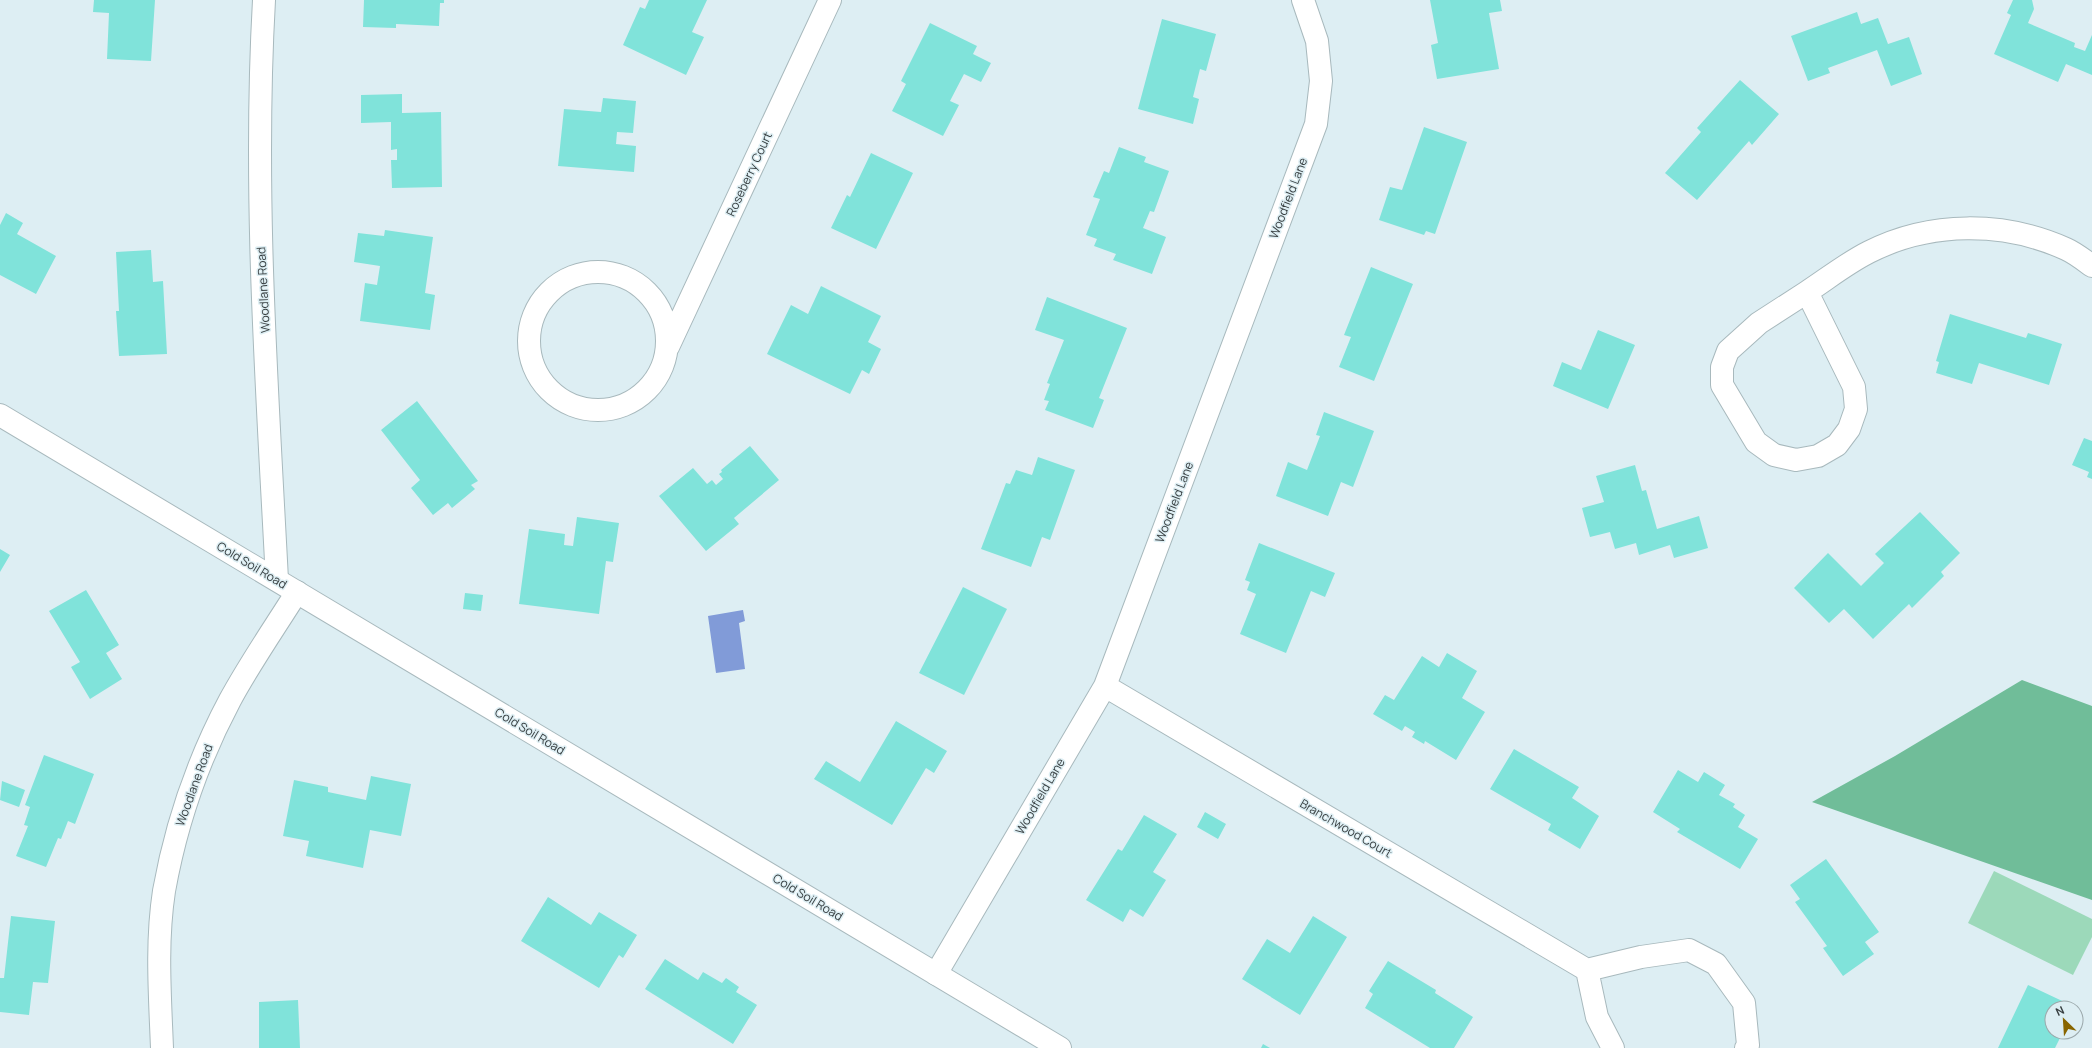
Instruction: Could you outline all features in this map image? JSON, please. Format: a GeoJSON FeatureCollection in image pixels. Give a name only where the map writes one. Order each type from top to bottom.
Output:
{"type":"FeatureCollection","features":[{"type":"Feature","properties":{"kind":"street","name":"Woodlane Road"},"geometry":{"type":"LineString","coordinates":[[264,0],[259,79],[260,235],[277,580]]}},
{"type":"Feature","properties":{"kind":"street","name":"Roseberry Court"},"geometry":{"type":"LineString","coordinates":[[667,349],[666,325],[656,302],[637,283],[615,274],[589,272],[565,280],[546,296],[534,316],[529,341],[533,364],[541,380],[562,401],[587,410],[609,410],[631,403],[650,388],[662,370],[667,349],[830,0]]}},
{"type":"Feature","properties":{"kind":"street","name":"Woodfield Lane"},"geometry":{"type":"LineString","coordinates":[[936,974],[1105,686],[1316,124],[1321,81],[1318,49],[1311,20],[1303,0]]}},
{"type":"Feature","properties":{"kind":"street"},"geometry":{"type":"LineString","coordinates":[[1807,292],[1854,387],[1856,409],[1849,429],[1837,445],[1818,456],[1796,460],[1774,455],[1756,442],[1722,385],[1722,367],[1728,351],[1759,323],[1868,252],[1908,236],[1950,229],[1985,228],[2031,236],[2067,250],[2092,266]]}},
{"type":"Feature","properties":{"kind":"street","name":"Cold Soil Road"},"geometry":{"type":"LineString","coordinates":[[0,415],[1060,1048]]}},
{"type":"Feature","properties":{"kind":"street","name":"Woodlane Road"},"geometry":{"type":"LineString","coordinates":[[162,1048],[159,952],[164,891],[181,815],[205,751],[231,699],[297,592]]}},
{"type":"Feature","properties":{"kind":"street","name":"Branchwood Court"},"geometry":{"type":"LineString","coordinates":[[1105,686],[1587,970]]}},
{"type":"Feature","properties":{"kind":"street"},"geometry":{"type":"LineString","coordinates":[[1613,1048],[1597,1017],[1587,970],[1641,957],[1689,950],[1716,964],[1744,1004],[1748,1045],[1746,1048]]}},
{"type":"Feature","properties":{"kind":"green space"},"geometry":{"type":"Polygon","coordinates":[[[2022,680],[2092,706],[2092,900],[1812,802],[1895,756],[2022,680]]]}},
{"type":"Feature","properties":{"kind":"green space"},"geometry":{"type":"Polygon","coordinates":[[[1994,871],[2092,919],[2092,937],[2073,975],[1968,923],[1994,871]]]}},
{"type":"Feature","properties":{"kind":"water"},"geometry":{"type":"Polygon","coordinates":[[[743,610],[745,621],[739,623],[745,669],[716,673],[708,616],[743,610]]]}},
{"type":"Feature","properties":{"kind":"building"},"geometry":{"type":"Polygon","coordinates":[[[94,0],[155,0],[151,61],[107,59],[109,13],[93,12],[94,0]]]}},
{"type":"Feature","properties":{"kind":"building"},"geometry":{"type":"Polygon","coordinates":[[[364,0],[444,0],[444,3],[440,3],[439,26],[396,24],[396,28],[363,27],[364,0]]]}},
{"type":"Feature","properties":{"kind":"building"},"geometry":{"type":"Polygon","coordinates":[[[649,0],[707,0],[692,32],[704,37],[686,75],[623,45],[640,7],[645,9],[649,0]]]}},
{"type":"Feature","properties":{"kind":"building"},"geometry":{"type":"Polygon","coordinates":[[[1430,0],[1500,0],[1502,11],[1489,13],[1499,69],[1437,79],[1431,45],[1438,43],[1430,0]]]}},
{"type":"Feature","properties":{"kind":"building"},"geometry":{"type":"Polygon","coordinates":[[[2013,0],[2032,0],[2034,9],[2028,23],[2075,43],[2074,47],[2085,51],[2092,35],[2092,75],[2066,64],[2058,82],[1994,54],[2011,15],[2007,13],[2013,0]]]}},
{"type":"Feature","properties":{"kind":"building"},"geometry":{"type":"Polygon","coordinates":[[[1857,12],[1861,24],[1878,18],[1888,44],[1909,37],[1922,74],[1891,86],[1877,50],[1828,68],[1830,73],[1808,81],[1791,36],[1857,12]]]}},
{"type":"Feature","properties":{"kind":"building"},"geometry":{"type":"Polygon","coordinates":[[[1162,19],[1216,34],[1206,71],[1200,69],[1193,97],[1199,99],[1193,124],[1138,109],[1162,19]]]}},
{"type":"Feature","properties":{"kind":"building"},"geometry":{"type":"Polygon","coordinates":[[[930,23],[977,46],[973,54],[991,63],[981,82],[964,74],[950,101],[959,105],[943,136],[892,111],[906,84],[901,81],[930,23]]]}},
{"type":"Feature","properties":{"kind":"building"},"geometry":{"type":"Polygon","coordinates":[[[1740,80],[1779,114],[1752,145],[1749,141],[1697,200],[1665,173],[1701,132],[1697,128],[1740,80]]]}},
{"type":"Feature","properties":{"kind":"building"},"geometry":{"type":"Polygon","coordinates":[[[402,94],[402,113],[441,112],[442,187],[392,188],[391,160],[397,160],[397,149],[391,150],[391,122],[361,123],[361,95],[402,94]]]}},
{"type":"Feature","properties":{"kind":"building"},"geometry":{"type":"Polygon","coordinates":[[[603,98],[636,101],[633,133],[617,132],[616,144],[636,146],[634,172],[558,166],[564,109],[601,112],[603,98]]]}},
{"type":"Feature","properties":{"kind":"building"},"geometry":{"type":"Polygon","coordinates":[[[1424,127],[1467,142],[1435,234],[1426,231],[1424,235],[1379,220],[1390,187],[1402,190],[1424,127]]]}},
{"type":"Feature","properties":{"kind":"building"},"geometry":{"type":"Polygon","coordinates":[[[1119,147],[1146,157],[1144,162],[1169,171],[1154,212],[1150,211],[1143,228],[1166,237],[1152,274],[1113,260],[1116,254],[1094,246],[1097,239],[1086,235],[1100,199],[1093,197],[1104,171],[1109,173],[1119,147]]]}},
{"type":"Feature","properties":{"kind":"building"},"geometry":{"type":"Polygon","coordinates":[[[871,153],[913,173],[876,249],[831,228],[847,195],[850,197],[871,153]]]}},
{"type":"Feature","properties":{"kind":"building"},"geometry":{"type":"Polygon","coordinates":[[[6,213],[23,223],[17,234],[56,256],[36,294],[0,275],[0,225],[6,213]]]}},
{"type":"Feature","properties":{"kind":"building"},"geometry":{"type":"Polygon","coordinates":[[[385,230],[433,237],[425,293],[435,295],[430,330],[360,321],[365,283],[377,285],[380,266],[354,262],[358,233],[384,236],[385,230]]]}},
{"type":"Feature","properties":{"kind":"building"},"geometry":{"type":"Polygon","coordinates":[[[151,250],[153,282],[163,281],[167,354],[119,356],[116,311],[119,311],[116,252],[151,250]]]}},
{"type":"Feature","properties":{"kind":"building"},"geometry":{"type":"Polygon","coordinates":[[[1371,267],[1413,284],[1374,381],[1339,367],[1351,337],[1344,335],[1371,267]]]}},
{"type":"Feature","properties":{"kind":"building"},"geometry":{"type":"Polygon","coordinates":[[[821,286],[881,316],[868,342],[881,349],[869,374],[862,370],[850,394],[767,354],[791,305],[808,314],[821,286]]]}},
{"type":"Feature","properties":{"kind":"building"},"geometry":{"type":"Polygon","coordinates":[[[1047,297],[1127,328],[1099,398],[1104,400],[1093,428],[1045,410],[1049,401],[1044,400],[1050,384],[1047,383],[1064,340],[1035,330],[1047,297]]]}},
{"type":"Feature","properties":{"kind":"building"},"geometry":{"type":"Polygon","coordinates":[[[1950,314],[2026,338],[2028,333],[2062,344],[2049,385],[1979,363],[1972,384],[1936,373],[1939,362],[1936,361],[1950,314]]]}},
{"type":"Feature","properties":{"kind":"building"},"geometry":{"type":"Polygon","coordinates":[[[1598,330],[1635,345],[1608,409],[1553,386],[1562,362],[1581,370],[1598,330]]]}},
{"type":"Feature","properties":{"kind":"building"},"geometry":{"type":"Polygon","coordinates":[[[417,401],[478,481],[471,485],[475,489],[452,508],[448,503],[433,515],[411,488],[420,480],[381,430],[417,401]]]}},
{"type":"Feature","properties":{"kind":"building"},"geometry":{"type":"Polygon","coordinates":[[[1324,412],[1374,431],[1353,487],[1341,482],[1328,516],[1276,496],[1288,462],[1307,470],[1320,436],[1316,435],[1324,412]]]}},
{"type":"Feature","properties":{"kind":"building"},"geometry":{"type":"Polygon","coordinates":[[[2084,438],[2092,441],[2092,479],[2087,477],[2089,472],[2072,465],[2084,438]]]}},
{"type":"Feature","properties":{"kind":"building"},"geometry":{"type":"Polygon","coordinates":[[[750,446],[779,480],[734,518],[739,524],[706,551],[659,496],[693,468],[707,484],[712,480],[716,485],[723,479],[719,474],[722,472],[721,470],[750,446]]]}},
{"type":"Feature","properties":{"kind":"building"},"geometry":{"type":"Polygon","coordinates":[[[1038,457],[1075,470],[1050,540],[1042,537],[1031,567],[981,549],[1006,483],[1010,484],[1016,470],[1032,475],[1038,457]]]}},
{"type":"Feature","properties":{"kind":"building"},"geometry":{"type":"Polygon","coordinates":[[[1635,465],[1642,491],[1646,490],[1657,529],[1699,516],[1708,548],[1674,558],[1670,545],[1639,555],[1636,543],[1615,549],[1610,532],[1590,537],[1582,508],[1604,502],[1596,476],[1635,465]]]}},
{"type":"Feature","properties":{"kind":"building"},"geometry":{"type":"Polygon","coordinates":[[[1920,512],[1960,553],[1941,572],[1944,576],[1912,608],[1909,604],[1873,639],[1844,609],[1829,623],[1794,588],[1828,553],[1861,586],[1884,563],[1875,554],[1920,512]]]}},
{"type":"Feature","properties":{"kind":"building"},"geometry":{"type":"Polygon","coordinates":[[[577,517],[619,523],[613,562],[606,561],[599,614],[519,604],[529,529],[565,534],[564,545],[573,546],[577,517]]]}},
{"type":"Feature","properties":{"kind":"building"},"geometry":{"type":"Polygon","coordinates":[[[1259,543],[1335,573],[1325,597],[1311,591],[1286,653],[1240,634],[1256,594],[1247,590],[1250,582],[1245,580],[1259,543]]]}},
{"type":"Feature","properties":{"kind":"building"},"geometry":{"type":"Polygon","coordinates":[[[0,549],[10,555],[0,572],[0,549]]]}},
{"type":"Feature","properties":{"kind":"building"},"geometry":{"type":"Polygon","coordinates":[[[963,587],[1007,609],[964,695],[919,673],[963,587]]]}},
{"type":"Feature","properties":{"kind":"building"},"geometry":{"type":"Polygon","coordinates":[[[86,590],[119,645],[106,653],[122,679],[90,699],[71,667],[80,662],[49,611],[86,590]]]}},
{"type":"Feature","properties":{"kind":"building"},"geometry":{"type":"Polygon","coordinates":[[[465,593],[483,595],[481,611],[463,609],[465,593]]]}},
{"type":"Feature","properties":{"kind":"building"},"geometry":{"type":"Polygon","coordinates":[[[1447,653],[1477,671],[1462,698],[1485,712],[1456,760],[1425,741],[1424,744],[1412,737],[1415,732],[1405,726],[1402,731],[1373,714],[1385,695],[1394,700],[1422,656],[1439,667],[1447,653]]]}},
{"type":"Feature","properties":{"kind":"building"},"geometry":{"type":"Polygon","coordinates":[[[896,721],[947,751],[934,773],[926,768],[892,825],[814,779],[826,761],[860,782],[896,721]]]}},
{"type":"Feature","properties":{"kind":"building"},"geometry":{"type":"Polygon","coordinates":[[[1514,749],[1579,787],[1572,798],[1599,816],[1580,849],[1548,830],[1551,824],[1490,789],[1514,749]]]}},
{"type":"Feature","properties":{"kind":"building"},"geometry":{"type":"Polygon","coordinates":[[[44,755],[94,774],[75,824],[68,821],[61,839],[58,838],[46,867],[16,856],[28,826],[24,825],[30,807],[25,805],[44,755]]]}},
{"type":"Feature","properties":{"kind":"building"},"geometry":{"type":"Polygon","coordinates":[[[1678,770],[1698,782],[1704,772],[1725,785],[1719,795],[1735,804],[1733,807],[1745,815],[1738,827],[1758,839],[1740,869],[1677,832],[1680,829],[1653,812],[1678,770]]]}},
{"type":"Feature","properties":{"kind":"building"},"geometry":{"type":"Polygon","coordinates":[[[371,776],[411,784],[401,836],[370,830],[363,868],[306,856],[309,841],[283,836],[294,780],[328,787],[328,792],[366,800],[371,776]]]}},
{"type":"Feature","properties":{"kind":"building"},"geometry":{"type":"Polygon","coordinates":[[[2,781],[25,790],[19,807],[0,800],[2,781]]]}},
{"type":"Feature","properties":{"kind":"building"},"geometry":{"type":"Polygon","coordinates":[[[1205,812],[1226,824],[1218,839],[1197,827],[1205,812]]]}},
{"type":"Feature","properties":{"kind":"building"},"geometry":{"type":"Polygon","coordinates":[[[1144,815],[1177,834],[1153,872],[1166,880],[1143,917],[1130,909],[1123,922],[1086,900],[1118,849],[1122,851],[1144,815]]]}},
{"type":"Feature","properties":{"kind":"building"},"geometry":{"type":"Polygon","coordinates":[[[1826,859],[1879,932],[1865,942],[1874,954],[1843,976],[1823,948],[1827,946],[1795,902],[1800,899],[1790,885],[1826,859]]]}},
{"type":"Feature","properties":{"kind":"building"},"geometry":{"type":"Polygon","coordinates":[[[548,897],[591,925],[599,912],[637,935],[623,958],[619,955],[599,988],[521,941],[548,897]]]}},
{"type":"Feature","properties":{"kind":"building"},"geometry":{"type":"Polygon","coordinates":[[[11,916],[55,921],[48,983],[33,982],[29,1015],[0,1012],[0,978],[4,978],[11,916]]]}},
{"type":"Feature","properties":{"kind":"building"},"geometry":{"type":"Polygon","coordinates":[[[1313,916],[1347,937],[1300,1015],[1242,979],[1267,939],[1290,953],[1313,916]]]}},
{"type":"Feature","properties":{"kind":"building"},"geometry":{"type":"Polygon","coordinates":[[[665,959],[698,980],[703,972],[722,983],[726,978],[739,987],[736,992],[757,1005],[733,1044],[645,989],[665,959]]]}},
{"type":"Feature","properties":{"kind":"building"},"geometry":{"type":"Polygon","coordinates":[[[1388,961],[1436,990],[1435,993],[1473,1017],[1454,1048],[1430,1048],[1365,1008],[1373,994],[1369,991],[1388,961]]]}},
{"type":"Feature","properties":{"kind":"building"},"geometry":{"type":"Polygon","coordinates":[[[2028,985],[2060,1000],[2044,1000],[2044,1040],[2059,1040],[2055,1048],[1998,1048],[2028,985]]]}},
{"type":"Feature","properties":{"kind":"building"},"geometry":{"type":"Polygon","coordinates":[[[298,1000],[300,1048],[259,1048],[259,1002],[298,1000]]]}},
{"type":"Feature","properties":{"kind":"building"},"geometry":{"type":"Polygon","coordinates":[[[1263,1044],[1270,1048],[1261,1048],[1263,1044]]]}}]}
